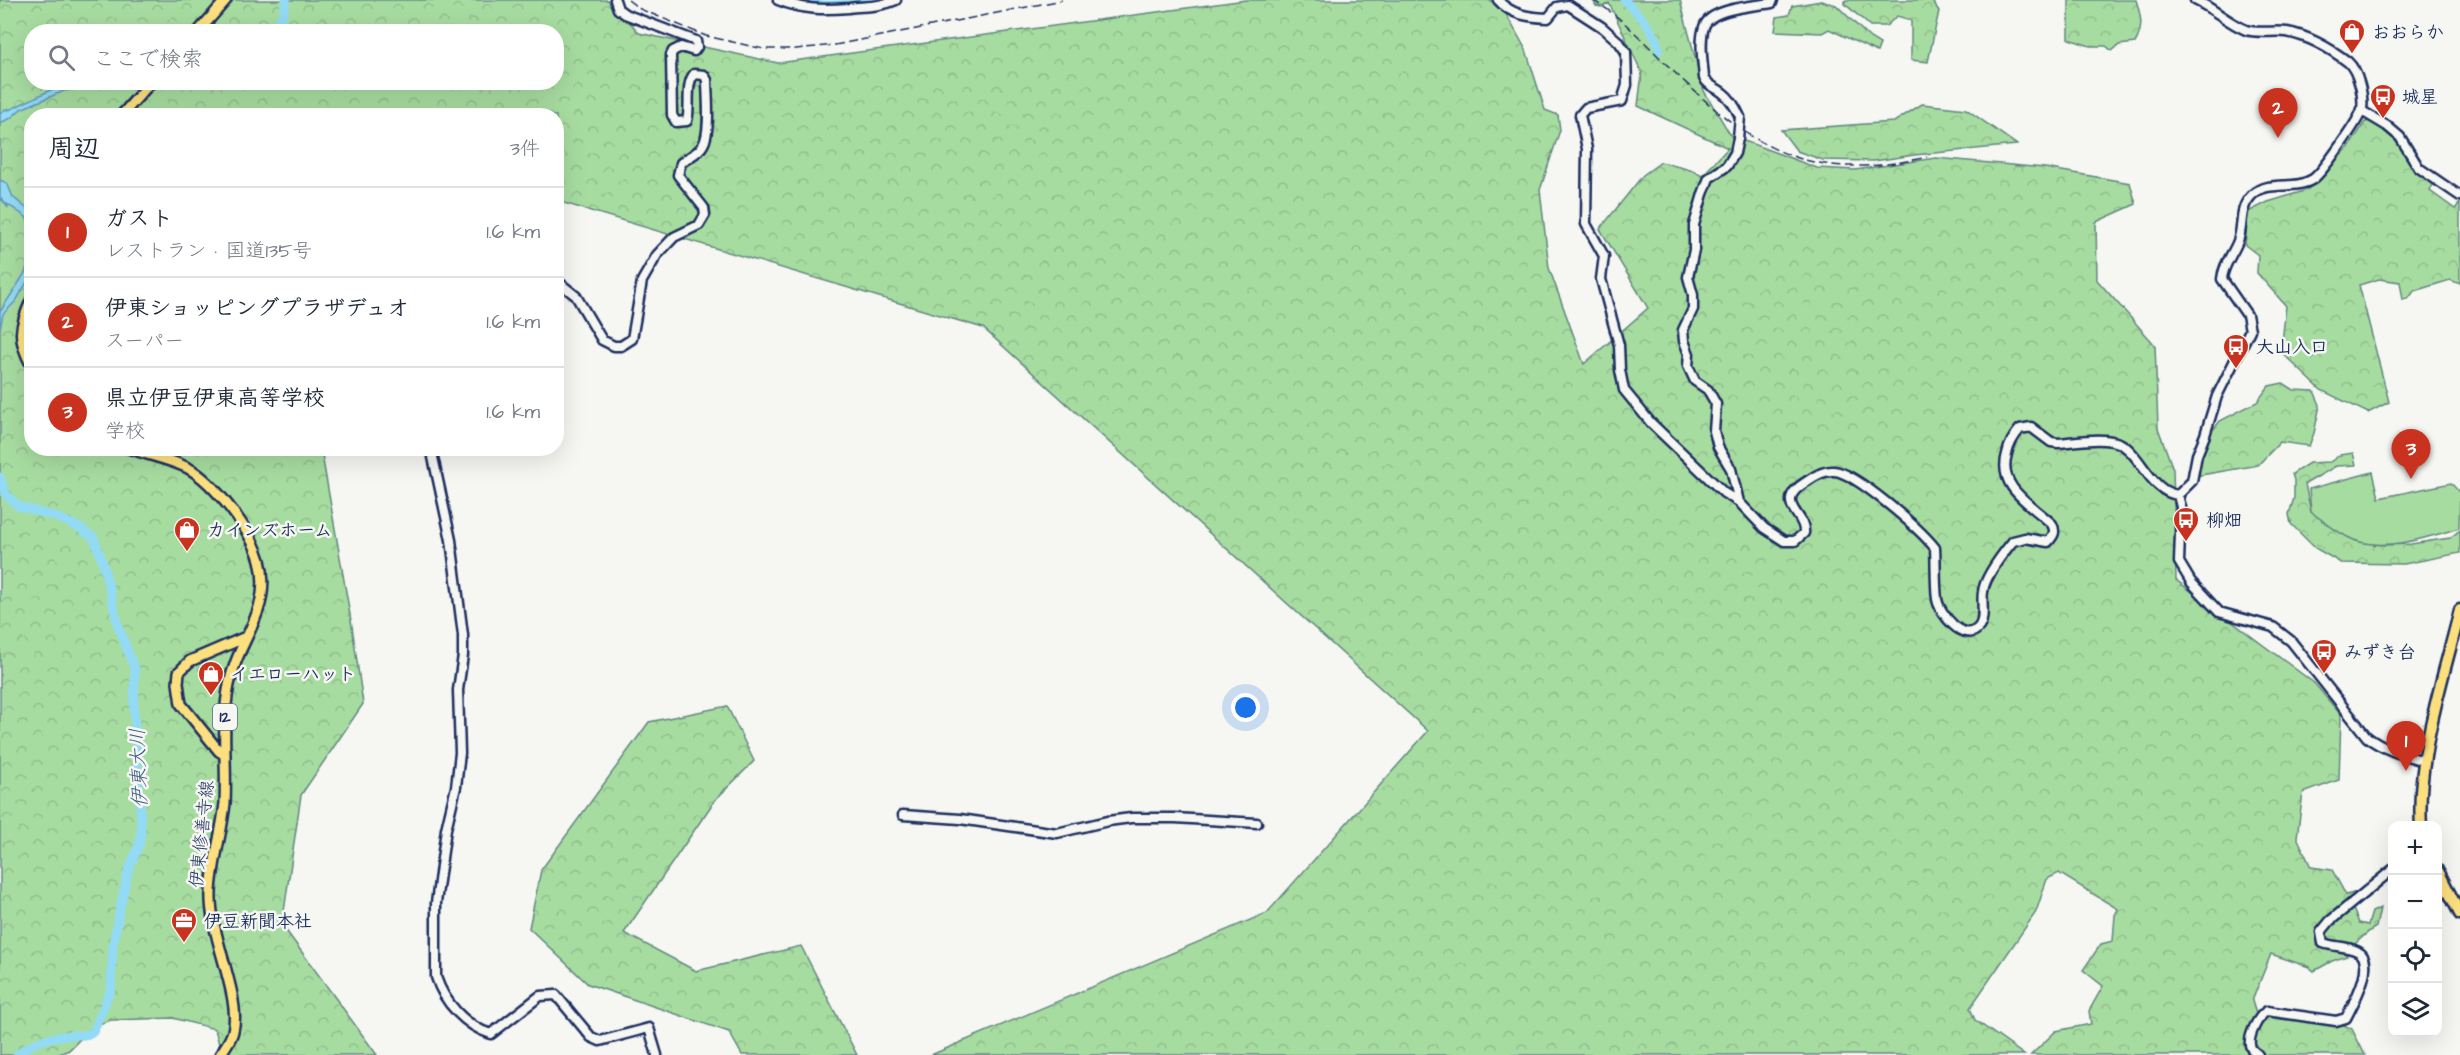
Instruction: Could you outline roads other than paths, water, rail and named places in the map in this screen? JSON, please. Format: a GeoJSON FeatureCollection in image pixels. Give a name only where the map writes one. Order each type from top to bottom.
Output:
{"type":"FeatureCollection","features":[{"type":"Feature","properties":{"kind":"highway"},"geometry":{"type":"LineString","coordinates":[[2421,821],[2419,803],[2424,761],[2460,610]]}},
{"type":"Feature","properties":{"kind":"highway"},"geometry":{"type":"LineString","coordinates":[[2440,875],[2460,914]]}},
{"type":"Feature","properties":{"kind":"main road"},"geometry":{"type":"LineString","coordinates":[[205,24],[226,0]]}},
{"type":"Feature","properties":{"kind":"main road"},"geometry":{"type":"LineString","coordinates":[[128,108],[144,90]]}},
{"type":"Feature","properties":{"kind":"main road"},"geometry":{"type":"LineString","coordinates":[[24,317],[20,339],[24,348]]}},
{"type":"Feature","properties":{"kind":"main road","name":"伊東修善寺線"},"geometry":{"type":"LineString","coordinates":[[151,456],[189,469],[212,487],[239,522],[256,552],[262,578],[261,607],[246,637],[229,683],[225,717],[225,803],[212,878],[211,915],[234,1014],[233,1030],[220,1055]]}},
{"type":"Feature","properties":{"kind":"main road","name":"12"},"geometry":{"type":"LineString","coordinates":[[225,755],[219,751],[182,704],[179,693],[179,672],[190,661],[246,637]]}},
{"type":"Feature","properties":{"kind":"street"},"geometry":{"type":"LineString","coordinates":[[564,286],[576,296],[603,340],[614,346],[621,346],[633,339],[642,281],[657,255],[674,237],[699,225],[705,215],[704,208],[678,175],[681,163],[705,143],[707,80],[704,75],[694,74],[691,79],[687,121],[676,122],[672,115],[671,55],[673,51],[681,47],[694,51],[697,47],[696,41],[625,14],[618,9],[615,0]]}},
{"type":"Feature","properties":{"kind":"street"},"geometry":{"type":"LineString","coordinates":[[778,0],[809,10],[882,6],[896,0]]}},
{"type":"Feature","properties":{"kind":"street"},"geometry":{"type":"LineString","coordinates":[[1498,0],[1509,11],[1548,18],[1557,7],[1568,5],[1610,34],[1626,52],[1628,85],[1622,101],[1586,108],[1580,115],[1587,149],[1586,224],[1604,256],[1601,279],[1619,345],[1624,390],[1651,423],[1724,494],[1739,502],[1764,528],[1784,541],[1791,542],[1804,533],[1804,523],[1791,502],[1792,495],[1798,487],[1823,472],[1833,471],[1854,478],[1922,533],[1935,548],[1939,607],[1960,631],[1968,633],[1978,630],[1981,623],[1984,586],[2013,541],[2025,538],[2048,542],[2054,536],[2055,530],[2052,524],[2019,497],[2005,475],[2005,459],[2009,445],[2023,428],[2035,429],[2051,442],[2117,442],[2124,446],[2161,487],[2170,494],[2178,495]]}},
{"type":"Feature","properties":{"kind":"street"},"geometry":{"type":"LineString","coordinates":[[1739,502],[1731,469],[1718,447],[1714,431],[1716,404],[1708,390],[1695,381],[1689,366],[1689,354],[1683,330],[1693,309],[1693,295],[1688,277],[1694,250],[1694,225],[1702,194],[1709,178],[1727,166],[1736,153],[1740,117],[1735,106],[1723,93],[1708,85],[1704,78],[1704,27],[1713,16],[1725,11],[1772,3],[1773,0]]}},
{"type":"Feature","properties":{"kind":"street"},"geometry":{"type":"LineString","coordinates":[[2178,495],[2192,481],[2197,455],[2217,396],[2250,330],[2247,315],[2222,279],[2224,268],[2238,241],[2241,215],[2245,205],[2255,192],[2264,188],[2311,181],[2321,172],[2362,111],[2362,99],[2350,64],[2299,35],[2247,30],[2195,0]]}},
{"type":"Feature","properties":{"kind":"street"},"geometry":{"type":"LineString","coordinates":[[2362,111],[2400,137],[2419,168],[2460,196]]}},
{"type":"Feature","properties":{"kind":"street"},"geometry":{"type":"LineString","coordinates":[[433,456],[451,540],[463,635],[458,690],[460,753],[456,787],[446,829],[436,903],[436,977],[440,988],[449,1004],[485,1032],[491,1034],[540,996],[556,995],[591,1037],[600,1041],[649,1028],[657,1055]]}},
{"type":"Feature","properties":{"kind":"street"},"geometry":{"type":"LineString","coordinates":[[2178,495],[2181,507],[2179,562],[2187,577],[2211,604],[2219,612],[2230,617],[2261,623],[2292,640],[2367,736],[2377,745],[2424,761]]}},
{"type":"Feature","properties":{"kind":"street"},"geometry":{"type":"LineString","coordinates":[[903,815],[960,819],[1057,833],[1131,818],[1257,823]]}},
{"type":"Feature","properties":{"kind":"street"},"geometry":{"type":"LineString","coordinates":[[2258,1055],[2251,1048],[2250,1041],[2261,1014],[2267,1011],[2337,1021],[2346,1018],[2364,979],[2364,961],[2356,950],[2324,943],[2321,932],[2330,921],[2388,873]]}},
{"type":"Feature","properties":{"kind":"water"},"geometry":{"type":"Polygon","coordinates":[[[51,90],[71,90],[21,109],[11,118],[0,123],[0,113],[8,108],[9,110],[51,90]]]}},
{"type":"Feature","properties":{"kind":"water"},"geometry":{"type":"Polygon","coordinates":[[[0,180],[7,183],[13,197],[24,206],[24,216],[7,204],[8,208],[0,197],[0,180]]]}},
{"type":"Feature","properties":{"kind":"water"},"geometry":{"type":"Polygon","coordinates":[[[24,275],[24,287],[16,301],[3,314],[0,329],[0,312],[24,275]]]}},
{"type":"Feature","properties":{"kind":"waterway","name":"伊東大川"},"geometry":{"type":"LineString","coordinates":[[277,24],[283,14],[286,0]]}},
{"type":"Feature","properties":{"kind":"waterway"},"geometry":{"type":"LineString","coordinates":[[792,0],[822,5],[874,3]]}},
{"type":"Feature","properties":{"kind":"waterway"},"geometry":{"type":"LineString","coordinates":[[1624,0],[1655,36],[1659,50]]}},
{"type":"Feature","properties":{"kind":"waterway","name":"伊東大川"},"geometry":{"type":"LineString","coordinates":[[0,477],[6,494],[18,506],[56,517],[80,528],[94,538],[103,563],[118,625],[135,670],[134,710],[141,824],[140,842],[128,872],[113,944],[111,989],[93,1032],[86,1035],[59,1036],[44,1040],[17,1055]]}},
{"type":"Feature","properties":{"kind":"railway"},"geometry":{"type":"LineString","coordinates":[[628,0],[640,9],[706,36],[764,49],[835,45],[1062,0]]}},
{"type":"Feature","properties":{"kind":"railway"},"geometry":{"type":"LineString","coordinates":[[1592,0],[1622,21],[1725,117],[1753,137],[1782,152],[1812,162],[1846,166],[1884,164],[1927,157]]}},
{"type":"Feature","properties":{"kind":"place","name":"おおらか"},"geometry":{"type":"Point","coordinates":[2352,55]}},
{"type":"Feature","properties":{"kind":"place","name":"城星"},"geometry":{"type":"Point","coordinates":[2383,120]}},
{"type":"Feature","properties":{"kind":"place","name":"伊東ショッピングプラザデュオ"},"geometry":{"type":"Point","coordinates":[2278,138]}},
{"type":"Feature","properties":{"kind":"place","name":"大山入口"},"geometry":{"type":"Point","coordinates":[2236,370]}},
{"type":"Feature","properties":{"kind":"place","name":"県立伊豆伊東高等学校"},"geometry":{"type":"Point","coordinates":[2411,479]}},
{"type":"Feature","properties":{"kind":"place","name":"柳畑"},"geometry":{"type":"Point","coordinates":[2186,543]}},
{"type":"Feature","properties":{"kind":"place","name":"カインズホーム"},"geometry":{"type":"Point","coordinates":[187,553]}},
{"type":"Feature","properties":{"kind":"place","name":"みずき台"},"geometry":{"type":"Point","coordinates":[2324,675]}},
{"type":"Feature","properties":{"kind":"place","name":"イエローハット"},"geometry":{"type":"Point","coordinates":[211,697]}},
{"type":"Feature","properties":{"kind":"place","name":"ガスト"},"geometry":{"type":"Point","coordinates":[2406,771]}},
{"type":"Feature","properties":{"kind":"place","name":"伊豆新聞本社"},"geometry":{"type":"Point","coordinates":[184,944]}}]}
